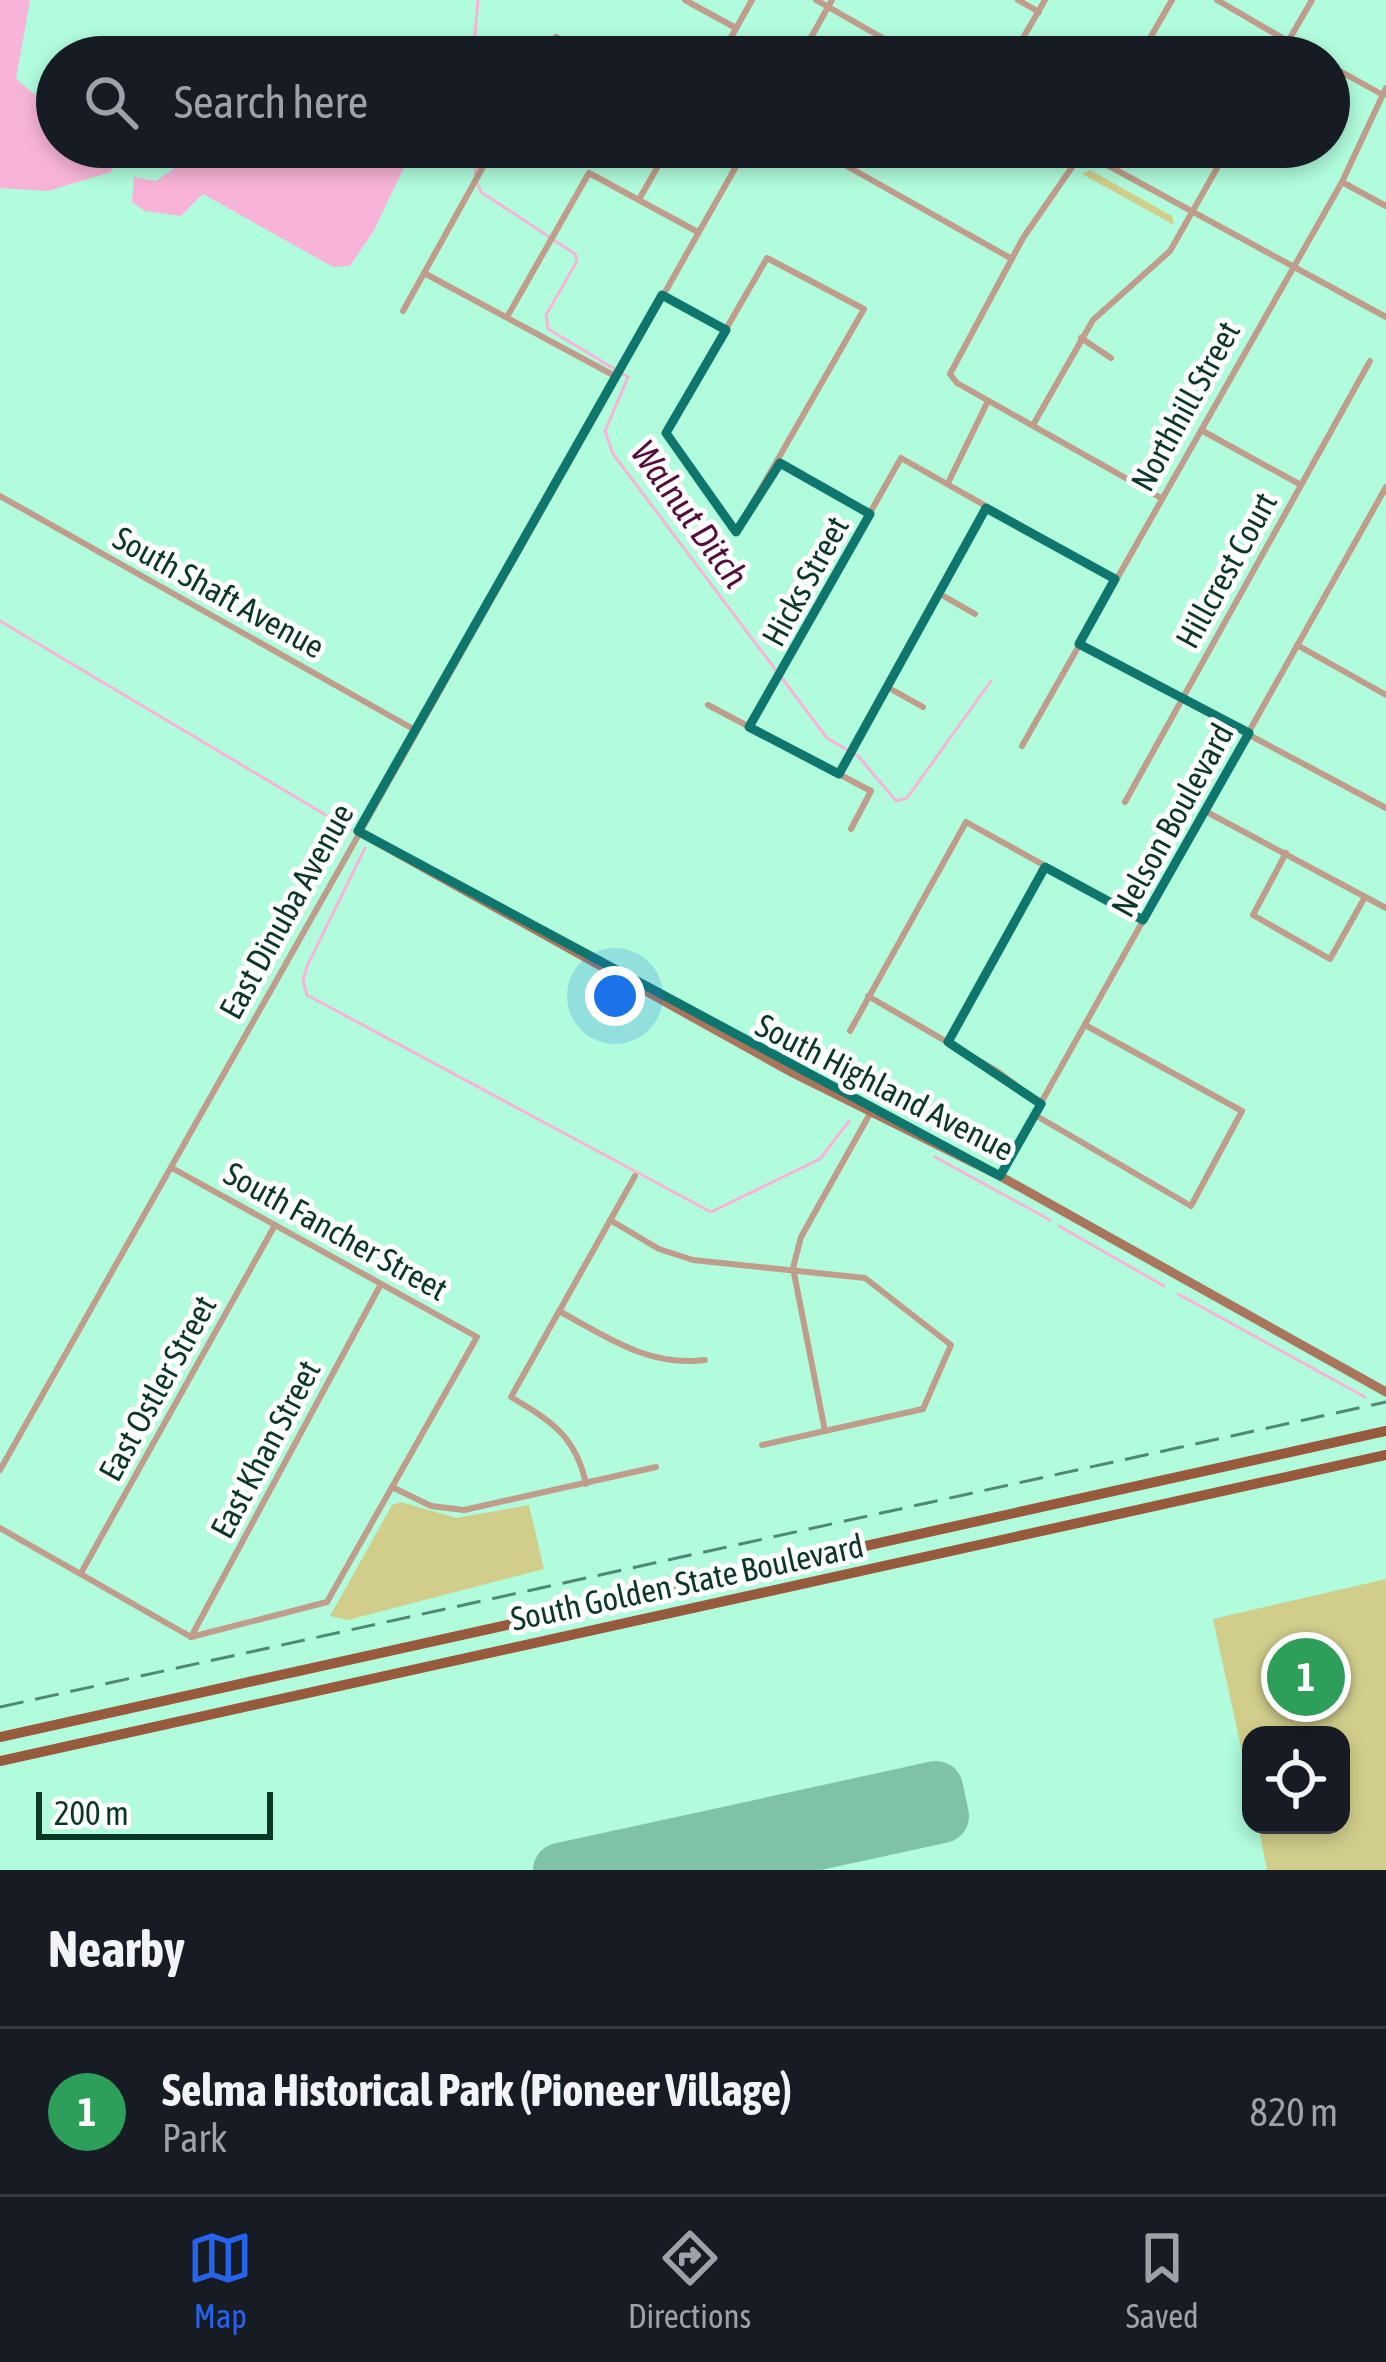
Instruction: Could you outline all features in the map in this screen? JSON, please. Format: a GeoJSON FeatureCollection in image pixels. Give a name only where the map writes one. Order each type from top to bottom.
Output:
{"type":"FeatureCollection","features":[{"type":"Feature","properties":{"kind":"main road","name":"South Golden State Boulevard"},"geometry":{"type":"LineString","coordinates":[[0,1737],[1386,1431]]}},
{"type":"Feature","properties":{"kind":"main road","name":"South Golden State Boulevard"},"geometry":{"type":"LineString","coordinates":[[0,1761],[1386,1455]]}},
{"type":"Feature","properties":{"kind":"street"},"geometry":{"type":"LineString","coordinates":[[685,0],[736,28]]}},
{"type":"Feature","properties":{"kind":"street"},"geometry":{"type":"LineString","coordinates":[[732,36],[752,0]]}},
{"type":"Feature","properties":{"kind":"street"},"geometry":{"type":"LineString","coordinates":[[816,0],[830,3],[883,36]]}},
{"type":"Feature","properties":{"kind":"street"},"geometry":{"type":"LineString","coordinates":[[1018,0],[1039,12]]}},
{"type":"Feature","properties":{"kind":"street"},"geometry":{"type":"LineString","coordinates":[[1025,36],[1046,0]]}},
{"type":"Feature","properties":{"kind":"street"},"geometry":{"type":"LineString","coordinates":[[1151,36],[1172,0]]}},
{"type":"Feature","properties":{"kind":"street"},"geometry":{"type":"LineString","coordinates":[[1217,0],[1278,36]]}},
{"type":"Feature","properties":{"kind":"street"},"geometry":{"type":"LineString","coordinates":[[1291,36],[1312,0]]}},
{"type":"Feature","properties":{"kind":"street"},"geometry":{"type":"LineString","coordinates":[[812,36],[830,3]]}},
{"type":"Feature","properties":{"kind":"street"},"geometry":{"type":"LineString","coordinates":[[1350,76],[1385,93]]}},
{"type":"Feature","properties":{"kind":"street","name":"Northhill Street"},"geometry":{"type":"LineString","coordinates":[[1350,165],[1385,93]]}},
{"type":"Feature","properties":{"kind":"street"},"geometry":{"type":"LineString","coordinates":[[403,311],[482,168]]}},
{"type":"Feature","properties":{"kind":"street"},"geometry":{"type":"LineString","coordinates":[[640,197],[657,168]]}},
{"type":"Feature","properties":{"kind":"street"},"geometry":{"type":"LineString","coordinates":[[507,317],[589,173],[696,231],[734,168]]}},
{"type":"Feature","properties":{"kind":"street"},"geometry":{"type":"LineString","coordinates":[[850,168],[1012,259]]}},
{"type":"Feature","properties":{"kind":"street"},"geometry":{"type":"LineString","coordinates":[[1072,168],[1012,259],[951,368],[957,383],[1161,497]]}},
{"type":"Feature","properties":{"kind":"street"},"geometry":{"type":"LineString","coordinates":[[1115,168],[1386,316]]}},
{"type":"Feature","properties":{"kind":"street"},"geometry":{"type":"LineString","coordinates":[[1032,426],[1081,338],[1101,311],[1163,261],[1218,168]]}},
{"type":"Feature","properties":{"kind":"street","name":"Northhill Street"},"geometry":{"type":"LineString","coordinates":[[1022,746],[1349,168]]}},
{"type":"Feature","properties":{"kind":"street"},"geometry":{"type":"LineString","coordinates":[[1342,182],[1386,206]]}},
{"type":"Feature","properties":{"kind":"street","name":"East Dinuba Avenue"},"geometry":{"type":"LineString","coordinates":[[0,1470],[696,231]]}},
{"type":"Feature","properties":{"kind":"street"},"geometry":{"type":"LineString","coordinates":[[767,258],[863,309],[780,463],[736,532],[666,433],[726,330],[767,258]]}},
{"type":"Feature","properties":{"kind":"street"},"geometry":{"type":"LineString","coordinates":[[424,273],[615,376]]}},
{"type":"Feature","properties":{"kind":"street"},"geometry":{"type":"LineString","coordinates":[[662,295],[726,330]]}},
{"type":"Feature","properties":{"kind":"street"},"geometry":{"type":"LineString","coordinates":[[1081,338],[1111,358]]}},
{"type":"Feature","properties":{"kind":"street","name":"Hillcrest Court"},"geometry":{"type":"LineString","coordinates":[[1125,802],[1370,361]]}},
{"type":"Feature","properties":{"kind":"street"},"geometry":{"type":"LineString","coordinates":[[988,401],[948,483],[1115,579]]}},
{"type":"Feature","properties":{"kind":"street"},"geometry":{"type":"LineString","coordinates":[[1202,430],[1301,484]]}},
{"type":"Feature","properties":{"kind":"street","name":"Hicks Street"},"geometry":{"type":"LineString","coordinates":[[749,727],[902,458],[948,483]]}},
{"type":"Feature","properties":{"kind":"street"},"geometry":{"type":"LineString","coordinates":[[780,463],[870,514]]}},
{"type":"Feature","properties":{"kind":"street","name":"Nelson Boulevard"},"geometry":{"type":"LineString","coordinates":[[1000,1176],[1386,487]]}},
{"type":"Feature","properties":{"kind":"street","name":"South Shaft Avenue"},"geometry":{"type":"LineString","coordinates":[[0,496],[415,730]]}},
{"type":"Feature","properties":{"kind":"street"},"geometry":{"type":"LineString","coordinates":[[839,774],[986,508]]}},
{"type":"Feature","properties":{"kind":"street"},"geometry":{"type":"LineString","coordinates":[[940,594],[975,614]]}},
{"type":"Feature","properties":{"kind":"street"},"geometry":{"type":"LineString","coordinates":[[1079,644],[1386,808]]}},
{"type":"Feature","properties":{"kind":"street"},"geometry":{"type":"LineString","coordinates":[[1297,645],[1386,695]]}},
{"type":"Feature","properties":{"kind":"street"},"geometry":{"type":"LineString","coordinates":[[888,687],[923,706]]}},
{"type":"Feature","properties":{"kind":"street"},"geometry":{"type":"LineString","coordinates":[[709,705],[871,791],[851,829]]}},
{"type":"Feature","properties":{"kind":"street"},"geometry":{"type":"LineString","coordinates":[[1204,812],[1386,908]]}},
{"type":"Feature","properties":{"kind":"street"},"geometry":{"type":"LineString","coordinates":[[850,1031],[966,822],[1143,920]]}},
{"type":"Feature","properties":{"kind":"street","name":"South Highland Avenue"},"geometry":{"type":"LineString","coordinates":[[358,831],[774,1062],[1000,1176],[1386,1392]]}},
{"type":"Feature","properties":{"kind":"street"},"geometry":{"type":"LineString","coordinates":[[1286,854],[1252,915],[1330,959],[1365,897]]}},
{"type":"Feature","properties":{"kind":"street"},"geometry":{"type":"LineString","coordinates":[[949,1042],[1045,867]]}},
{"type":"Feature","properties":{"kind":"street"},"geometry":{"type":"LineString","coordinates":[[868,995],[1041,1104]]}},
{"type":"Feature","properties":{"kind":"street"},"geometry":{"type":"LineString","coordinates":[[1035,1115],[1191,1206],[1242,1111],[1085,1025]]}},
{"type":"Feature","properties":{"kind":"street"},"geometry":{"type":"LineString","coordinates":[[826,1431],[793,1268],[807,1226],[872,1110]]}},
{"type":"Feature","properties":{"kind":"street","name":"South Fancher Street"},"geometry":{"type":"LineString","coordinates":[[171,1168],[477,1337],[392,1487]]}},
{"type":"Feature","properties":{"kind":"street"},"geometry":{"type":"LineString","coordinates":[[586,1484],[580,1456],[562,1429],[511,1396],[634,1176]]}},
{"type":"Feature","properties":{"kind":"street"},"geometry":{"type":"LineString","coordinates":[[610,1220],[674,1256],[866,1278],[952,1345],[922,1409],[762,1445]]}},
{"type":"Feature","properties":{"kind":"street","name":"East Ostler Street"},"geometry":{"type":"LineString","coordinates":[[81,1573],[275,1225]]}},
{"type":"Feature","properties":{"kind":"street","name":"East Khan Street"},"geometry":{"type":"LineString","coordinates":[[191,1637],[381,1284]]}},
{"type":"Feature","properties":{"kind":"street"},"geometry":{"type":"LineString","coordinates":[[559,1311],[645,1357],[677,1363],[705,1360]]}},
{"type":"Feature","properties":{"kind":"street"},"geometry":{"type":"LineString","coordinates":[[0,1528],[191,1637],[327,1602],[392,1487],[431,1506],[464,1510],[656,1467]]}},
{"type":"Feature","properties":{"kind":"highlighted area"},"geometry":{"type":"Polygon","coordinates":[[[662,295],[726,330],[666,433],[736,532],[780,463],[870,514],[749,727],[839,774],[986,508],[1115,579],[1079,644],[1249,733],[1143,920],[1045,867],[948,1042],[1041,1104],[1000,1176],[358,831],[662,295]]]}},
{"type":"Feature","properties":{"kind":"shaded area"},"geometry":{"type":"Polygon","coordinates":[[[0,0],[30,0],[16,79],[36,96],[36,168],[113,168],[48,191],[0,188],[0,0]]]}},
{"type":"Feature","properties":{"kind":"shaded area"},"geometry":{"type":"Polygon","coordinates":[[[175,168],[404,168],[373,232],[350,266],[333,267],[203,194],[181,216],[145,211],[132,202],[134,177],[156,181],[175,168]]]}},
{"type":"Feature","properties":{"kind":"shaded area"},"geometry":{"type":"Polygon","coordinates":[[[1090,170],[1172,216],[1174,225],[1082,174],[1090,170]]]}},
{"type":"Feature","properties":{"kind":"shaded area"},"geometry":{"type":"Polygon","coordinates":[[[401,1502],[456,1518],[529,1505],[544,1569],[348,1620],[330,1616],[392,1505],[401,1502]]]}},
{"type":"Feature","properties":{"kind":"shaded area"},"geometry":{"type":"Polygon","coordinates":[[[1386,1579],[1386,1870],[1267,1870],[1260,1834],[1350,1834],[1350,1726],[1242,1726],[1242,1752],[1213,1619],[1386,1579]]]}},
{"type":"Feature","properties":{"kind":"waterway","name":"Walnut Ditch"},"geometry":{"type":"LineString","coordinates":[[475,36],[478,0]]}},
{"type":"Feature","properties":{"kind":"waterway","name":"Walnut Ditch"},"geometry":{"type":"LineString","coordinates":[[475,174],[476,168]]}},
{"type":"Feature","properties":{"kind":"waterway","name":"Walnut Ditch"},"geometry":{"type":"LineString","coordinates":[[478,184],[481,192],[575,254],[577,261],[546,315],[548,329],[628,377],[605,431],[613,454],[827,738],[859,757],[896,801],[907,798],[991,681]]}},
{"type":"Feature","properties":{"kind":"waterway"},"geometry":{"type":"LineString","coordinates":[[0,621],[351,830]]}},
{"type":"Feature","properties":{"kind":"waterway"},"geometry":{"type":"LineString","coordinates":[[365,848],[308,964],[303,980],[307,995],[711,1212],[820,1159],[849,1121]]}},
{"type":"Feature","properties":{"kind":"waterway"},"geometry":{"type":"LineString","coordinates":[[935,1157],[1050,1220]]}},
{"type":"Feature","properties":{"kind":"waterway"},"geometry":{"type":"LineString","coordinates":[[1059,1226],[1164,1286]]}},
{"type":"Feature","properties":{"kind":"waterway"},"geometry":{"type":"LineString","coordinates":[[1178,1294],[1365,1397]]}},
{"type":"Feature","properties":{"kind":"runway"},"geometry":{"type":"LineString","coordinates":[[560,1870],[936,1788],[942,1816],[694,1870]]}},
{"type":"Feature","properties":{"kind":"railway"},"geometry":{"type":"LineString","coordinates":[[0,1707],[1386,1402]]}},
{"type":"Feature","properties":{"kind":"place","name":"Selma Historical Park (Pioneer Village)"},"geometry":{"type":"Point","coordinates":[1306,1677]}}]}
